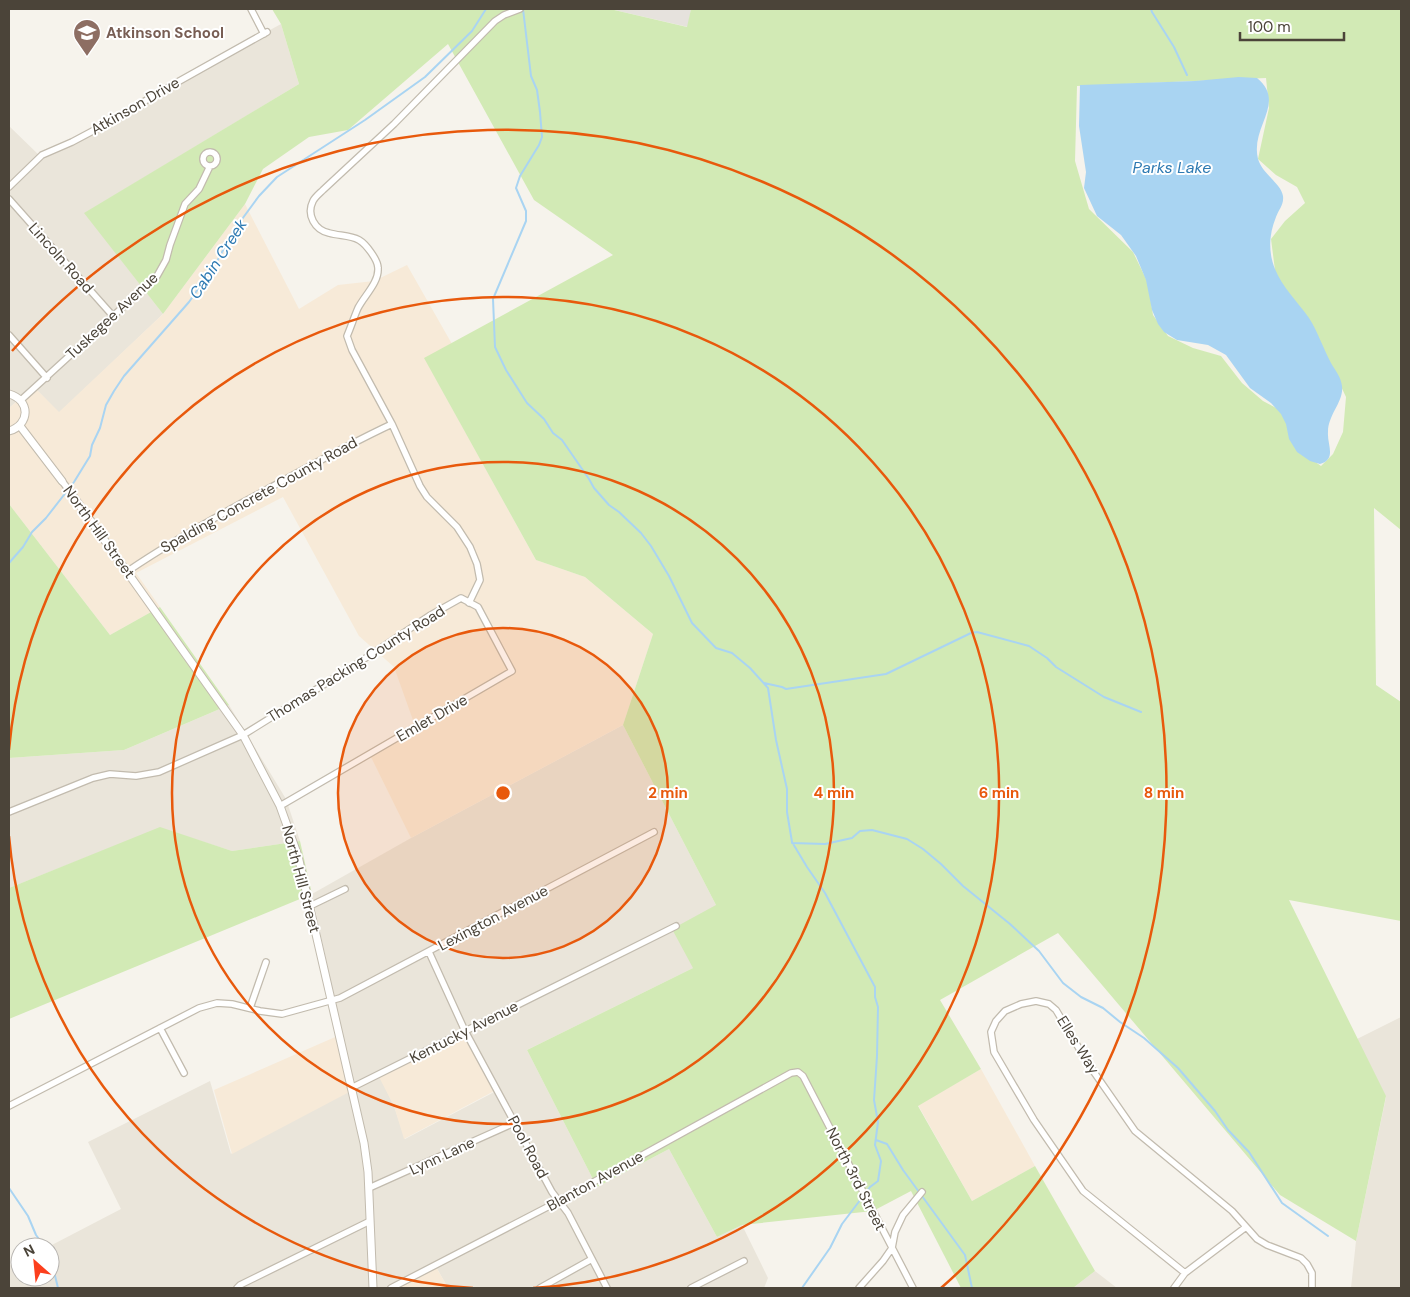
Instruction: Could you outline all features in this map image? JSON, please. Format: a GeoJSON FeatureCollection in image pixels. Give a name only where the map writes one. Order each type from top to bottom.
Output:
{"type":"FeatureCollection","features":[{"type":"Feature","properties":{"kind":"street","name":"Atkinson Drive"},"geometry":{"type":"LineString","coordinates":[[9,187],[42,155],[72,142],[119,117],[266,33],[251,9]]}},
{"type":"Feature","properties":{"kind":"street"},"geometry":{"type":"LineString","coordinates":[[469,602],[480,580],[477,564],[470,546],[457,527],[427,497],[420,486],[392,424],[352,350],[347,336],[358,308],[378,275],[378,264],[359,240],[320,230],[313,223],[310,213],[313,202],[323,190],[394,124],[495,21],[504,15],[520,9]]}},
{"type":"Feature","properties":{"kind":"street","name":"Tuskegee Avenue"},"geometry":{"type":"LineString","coordinates":[[21,400],[157,276],[166,260],[185,204],[199,189],[210,166]]}},
{"type":"Feature","properties":{"kind":"street","name":"Lincoln Road"},"geometry":{"type":"LineString","coordinates":[[9,199],[113,316]]}},
{"type":"Feature","properties":{"kind":"street"},"geometry":{"type":"LineString","coordinates":[[9,335],[47,378]]}},
{"type":"Feature","properties":{"kind":"street"},"geometry":{"type":"LineString","coordinates":[[9,394],[21,400],[24,405],[25,416],[20,426],[9,431]]}},
{"type":"Feature","properties":{"kind":"street","name":"Spalding Concrete County Road"},"geometry":{"type":"LineString","coordinates":[[128,571],[166,545],[216,517],[356,441],[392,424]]}},
{"type":"Feature","properties":{"kind":"street","name":"North Hill Street"},"geometry":{"type":"LineString","coordinates":[[20,426],[128,571],[243,735],[280,806],[298,856],[364,1144],[369,1188],[373,1288]]}},
{"type":"Feature","properties":{"kind":"street","name":"Thomas Packing County Road"},"geometry":{"type":"LineString","coordinates":[[243,735],[429,616],[461,598],[469,602]]}},
{"type":"Feature","properties":{"kind":"street","name":"Emlet Drive"},"geometry":{"type":"LineString","coordinates":[[280,806],[512,671],[478,607],[469,602]]}},
{"type":"Feature","properties":{"kind":"street"},"geometry":{"type":"LineString","coordinates":[[9,812],[101,776],[110,774],[136,776],[159,772],[243,735]]}},
{"type":"Feature","properties":{"kind":"street","name":"Lexington Avenue"},"geometry":{"type":"LineString","coordinates":[[9,1106],[199,1008],[217,1003],[232,1004],[282,1014],[331,1001],[429,952],[654,832]]}},
{"type":"Feature","properties":{"kind":"street"},"geometry":{"type":"LineString","coordinates":[[310,906],[345,889]]}},
{"type":"Feature","properties":{"kind":"street","name":"Kentucky Avenue"},"geometry":{"type":"LineString","coordinates":[[352,1088],[676,926]]}},
{"type":"Feature","properties":{"kind":"street","name":"Pool Road"},"geometry":{"type":"LineString","coordinates":[[429,952],[466,1031],[514,1122],[552,1192],[568,1213],[607,1288]]}},
{"type":"Feature","properties":{"kind":"street"},"geometry":{"type":"LineString","coordinates":[[250,1008],[266,962]]}},
{"type":"Feature","properties":{"kind":"street","name":"Elles Way"},"geometry":{"type":"LineString","coordinates":[[1185,1273],[1092,1199],[1076,1182],[1034,1120],[994,1052],[991,1032],[996,1020],[1005,1011],[1021,1004],[1036,1001],[1049,1004],[1056,1010],[1089,1065],[1135,1131],[1232,1211],[1257,1239],[1300,1258],[1307,1264],[1312,1273],[1312,1288]]}},
{"type":"Feature","properties":{"kind":"street"},"geometry":{"type":"LineString","coordinates":[[160,1028],[184,1073]]}},
{"type":"Feature","properties":{"kind":"street","name":"Blanton Avenue"},"geometry":{"type":"LineString","coordinates":[[391,1288],[559,1201],[791,1073],[798,1072]]}},
{"type":"Feature","properties":{"kind":"street","name":"North 3rd Street"},"geometry":{"type":"LineString","coordinates":[[798,1072],[803,1076],[913,1288]]}},
{"type":"Feature","properties":{"kind":"street","name":"Lynn Lane"},"geometry":{"type":"LineString","coordinates":[[369,1188],[514,1122]]}},
{"type":"Feature","properties":{"kind":"street"},"geometry":{"type":"LineString","coordinates":[[859,1288],[884,1261],[892,1248],[895,1232],[903,1215],[922,1192]]}},
{"type":"Feature","properties":{"kind":"street"},"geometry":{"type":"LineString","coordinates":[[236,1288],[370,1221]]}},
{"type":"Feature","properties":{"kind":"street"},"geometry":{"type":"LineString","coordinates":[[1174,1288],[1185,1273],[1246,1227]]}},
{"type":"Feature","properties":{"kind":"street"},"geometry":{"type":"LineString","coordinates":[[540,1288],[592,1259]]}},
{"type":"Feature","properties":{"kind":"street"},"geometry":{"type":"LineString","coordinates":[[691,1288],[744,1261]]}},
{"type":"Feature","properties":{"kind":"shaded area"},"geometry":{"type":"Polygon","coordinates":[[[610,9],[691,9],[688,27],[610,9]]]}},
{"type":"Feature","properties":{"kind":"shaded area"},"geometry":{"type":"Polygon","coordinates":[[[281,24],[299,84],[85,213],[163,314],[59,413],[34,387],[9,408],[9,126],[40,156],[281,24]]]}},
{"type":"Feature","properties":{"kind":"shaded area"},"geometry":{"type":"Polygon","coordinates":[[[245,204],[299,309],[338,285],[374,281],[407,265],[452,344],[425,359],[536,560],[585,577],[653,634],[623,725],[411,838],[368,751],[414,723],[394,667],[359,636],[283,497],[136,573],[160,607],[110,635],[9,504],[9,408],[34,387],[59,412],[163,314],[245,204]]]}},
{"type":"Feature","properties":{"kind":"shaded area"},"geometry":{"type":"Polygon","coordinates":[[[229,705],[286,799],[300,841],[232,851],[160,828],[9,888],[9,758],[124,750],[229,705]]]}},
{"type":"Feature","properties":{"kind":"shaded area"},"geometry":{"type":"Polygon","coordinates":[[[623,725],[716,905],[693,968],[527,1050],[597,1187],[669,1149],[717,1237],[742,1225],[768,1278],[764,1288],[448,1288],[435,1265],[391,1288],[9,1288],[10,1266],[10,1287],[60,1287],[60,1241],[121,1209],[88,1142],[210,1081],[231,1154],[342,1034],[312,894],[411,838],[623,725]],[[380,1077],[394,1106],[405,1139],[498,1090],[380,1077]]]}},
{"type":"Feature","properties":{"kind":"shaded area"},"geometry":{"type":"Polygon","coordinates":[[[1401,1017],[1401,1288],[1351,1288],[1356,1241],[1386,1097],[1357,1039],[1401,1017]]]}},
{"type":"Feature","properties":{"kind":"shaded area"},"geometry":{"type":"Polygon","coordinates":[[[467,1030],[498,1089],[404,1139],[394,1106],[379,1077],[467,1030]]]}},
{"type":"Feature","properties":{"kind":"shaded area"},"geometry":{"type":"Polygon","coordinates":[[[342,1034],[355,1089],[232,1154],[214,1090],[342,1034]]]}},
{"type":"Feature","properties":{"kind":"shaded area"},"geometry":{"type":"Polygon","coordinates":[[[981,1069],[1035,1166],[972,1201],[918,1105],[981,1069]]]}},
{"type":"Feature","properties":{"kind":"shaded area"},"geometry":{"type":"Polygon","coordinates":[[[435,1265],[448,1288],[391,1288],[435,1265]]]}},
{"type":"Feature","properties":{"kind":"shaded area"},"geometry":{"type":"Polygon","coordinates":[[[1095,1271],[1117,1288],[1073,1288],[1095,1271]]]}},
{"type":"Feature","properties":{"kind":"green space"},"geometry":{"type":"Polygon","coordinates":[[[272,9],[610,9],[687,27],[691,9],[1401,9],[1401,530],[1374,508],[1376,685],[1401,702],[1401,921],[1289,900],[1386,1096],[1356,1241],[1280,1195],[1058,933],[940,1000],[981,1069],[918,1106],[972,1201],[1035,1166],[1095,1271],[1073,1288],[961,1288],[911,1191],[873,1211],[742,1225],[717,1237],[669,1149],[597,1187],[527,1050],[693,968],[672,929],[716,905],[623,725],[653,634],[585,577],[536,560],[424,358],[613,255],[534,200],[448,44],[348,130],[309,137],[263,169],[245,204],[163,314],[84,213],[299,84],[281,24],[272,9]],[[1266,78],[1077,86],[1075,161],[1089,209],[1133,252],[1148,283],[1153,315],[1168,336],[1193,348],[1221,356],[1242,383],[1263,401],[1284,412],[1300,451],[1321,466],[1333,454],[1343,432],[1346,397],[1315,331],[1276,278],[1271,239],[1285,221],[1305,203],[1297,187],[1276,175],[1258,159],[1269,108],[1266,78]]]}},
{"type":"Feature","properties":{"kind":"green space"},"geometry":{"type":"Polygon","coordinates":[[[9,504],[110,635],[160,607],[229,705],[124,750],[9,758],[9,504]]]}},
{"type":"Feature","properties":{"kind":"green space"},"geometry":{"type":"Polygon","coordinates":[[[160,827],[232,851],[300,841],[312,894],[9,1019],[9,888],[160,827]]]}},
{"type":"Feature","properties":{"kind":"water","name":"Parks Lake"},"geometry":{"type":"Polygon","coordinates":[[[1239,77],[1257,78],[1265,87],[1269,97],[1266,116],[1257,147],[1260,165],[1282,191],[1283,196],[1271,236],[1270,250],[1273,263],[1278,276],[1312,323],[1342,386],[1341,397],[1330,419],[1328,437],[1330,455],[1325,462],[1320,464],[1310,461],[1297,452],[1289,439],[1286,424],[1281,414],[1271,403],[1250,388],[1226,355],[1208,345],[1177,340],[1164,332],[1152,310],[1146,280],[1136,256],[1121,235],[1097,216],[1084,188],[1086,172],[1079,126],[1080,85],[1195,81],[1239,77]]]}},
{"type":"Feature","properties":{"kind":"waterway","name":"Cabin Creek"},"geometry":{"type":"LineString","coordinates":[[9,563],[74,482],[90,456],[106,405],[124,376],[189,302],[215,265],[234,230],[259,196],[277,177],[365,120],[425,77],[472,31],[486,9]]}},
{"type":"Feature","properties":{"kind":"waterway"},"geometry":{"type":"LineString","coordinates":[[523,9],[531,76],[537,90],[542,137],[520,176],[516,188],[526,211],[526,221],[493,299],[495,347],[506,370],[527,403],[544,419],[553,433],[562,440],[594,488],[609,505],[641,533],[651,546],[669,576],[692,623],[716,648],[732,653],[750,668],[768,688],[776,740],[787,789],[787,812],[792,842],[825,893],[875,987],[878,1007],[874,1100],[878,1122],[875,1145],[881,1161],[878,1181],[870,1187],[842,1224],[830,1248],[802,1288]]}},
{"type":"Feature","properties":{"kind":"waterway"},"geometry":{"type":"LineString","coordinates":[[1151,9],[1174,47],[1187,75]]}},
{"type":"Feature","properties":{"kind":"waterway"},"geometry":{"type":"LineString","coordinates":[[764,683],[786,689],[886,674],[971,633],[977,632],[1029,646],[1047,658],[1056,667],[1104,697],[1141,712]]}},
{"type":"Feature","properties":{"kind":"waterway"},"geometry":{"type":"LineString","coordinates":[[792,843],[825,844],[852,838],[860,831],[872,830],[907,839],[923,849],[1039,951],[1063,983],[1081,997],[1103,1008],[1144,1038],[1178,1068],[1215,1111],[1228,1130],[1249,1152],[1282,1203],[1328,1236]]}},
{"type":"Feature","properties":{"kind":"waterway"},"geometry":{"type":"LineString","coordinates":[[876,1140],[887,1144],[903,1170],[965,1255],[972,1288]]}},
{"type":"Feature","properties":{"kind":"waterway"},"geometry":{"type":"LineString","coordinates":[[9,1188],[28,1216],[38,1237]]}},
{"type":"Feature","properties":{"kind":"place","name":"Atkinson School"},"geometry":{"type":"Point","coordinates":[87,57]}}]}
